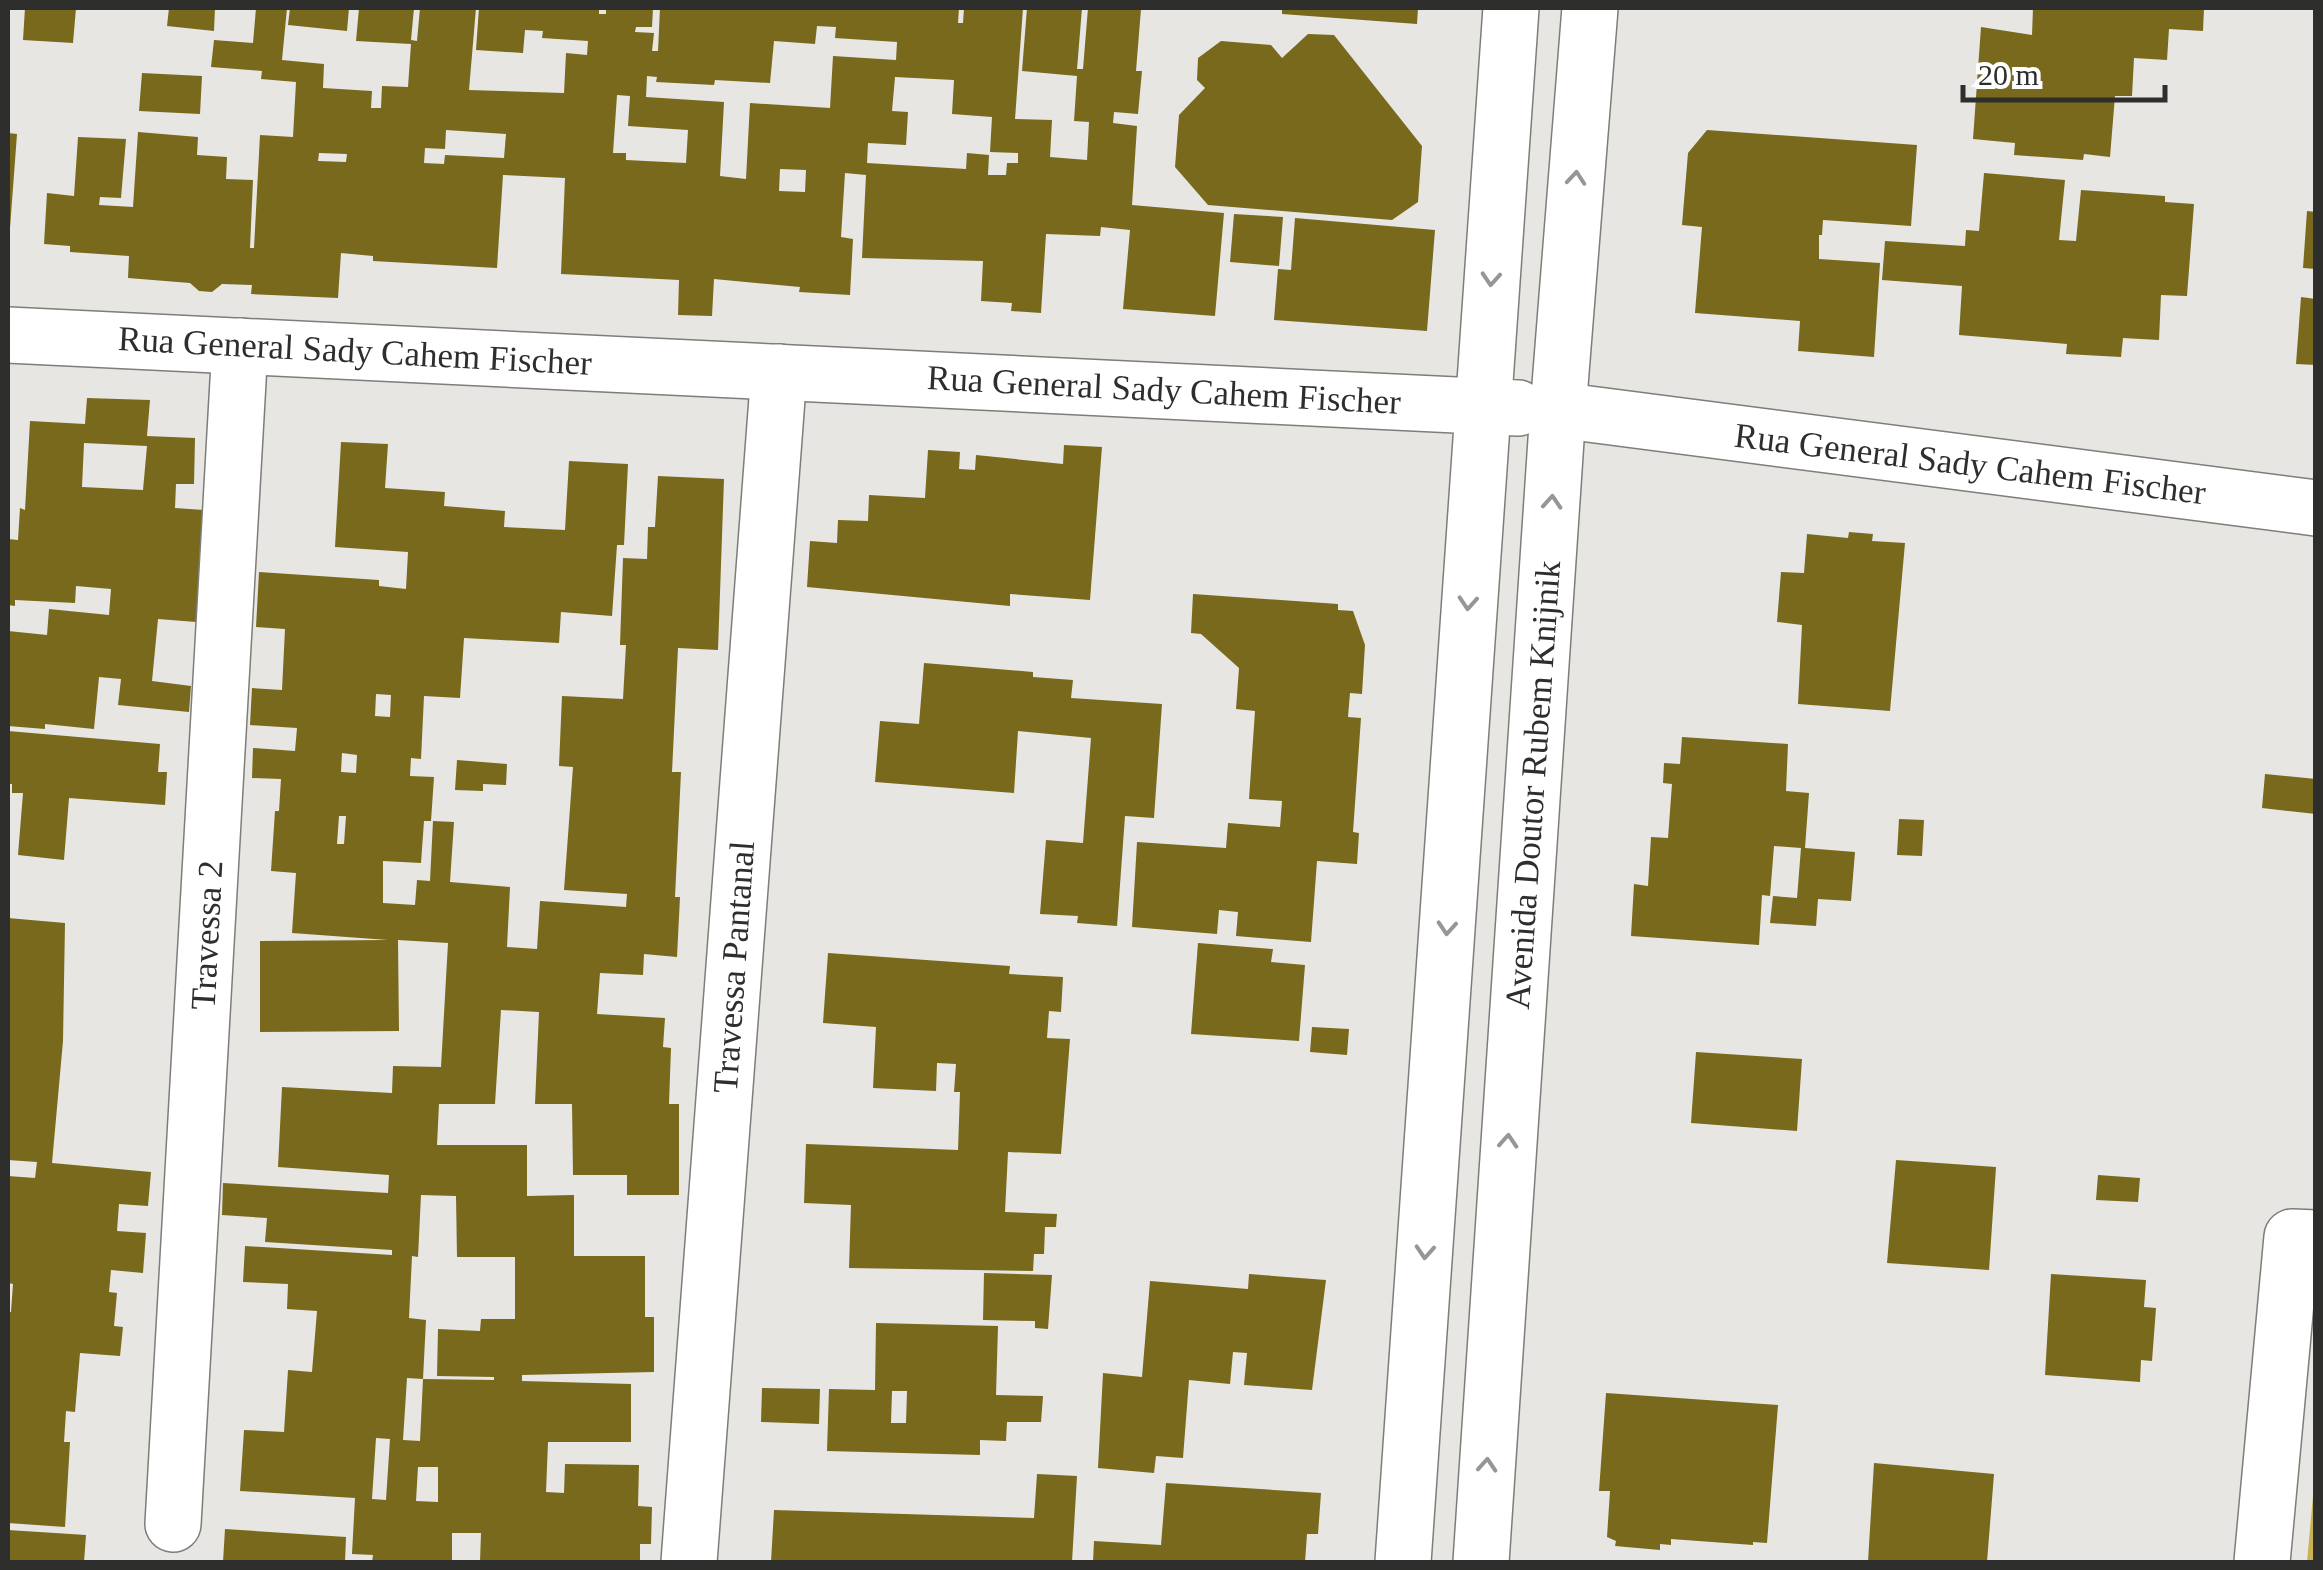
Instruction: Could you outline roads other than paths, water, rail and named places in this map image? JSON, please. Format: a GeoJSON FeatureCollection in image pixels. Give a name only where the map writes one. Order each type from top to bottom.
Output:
{"type":"FeatureCollection","features":[{"type":"Feature","properties":{"kind":"street"},"geometry":{"type":"LineString","coordinates":[[1403,1562],[1511,8]]}},
{"type":"Feature","properties":{"kind":"street","name":"Avenida Doutor Rubem Knijnik"},"geometry":{"type":"LineString","coordinates":[[1481,1562],[1558,410],[1590,8]]}},
{"type":"Feature","properties":{"kind":"street","name":"Rua General Sady Cahem Fischer"},"geometry":{"type":"LineString","coordinates":[[8,335],[1558,410],[2316,508]]}},
{"type":"Feature","properties":{"kind":"street","name":"Travessa 2"},"geometry":{"type":"LineString","coordinates":[[173,1524],[240,346]]}},
{"type":"Feature","properties":{"kind":"street","name":"Travessa Pantanal"},"geometry":{"type":"LineString","coordinates":[[690,1562],[779,372]]}},
{"type":"Feature","properties":{"kind":"street"},"geometry":{"type":"LineString","coordinates":[[2262,1562],[2304,1238]]}},
{"type":"Feature","properties":{"kind":"street"},"geometry":{"type":"LineString","coordinates":[[1420,1317],[1496,1322]]}}]}
